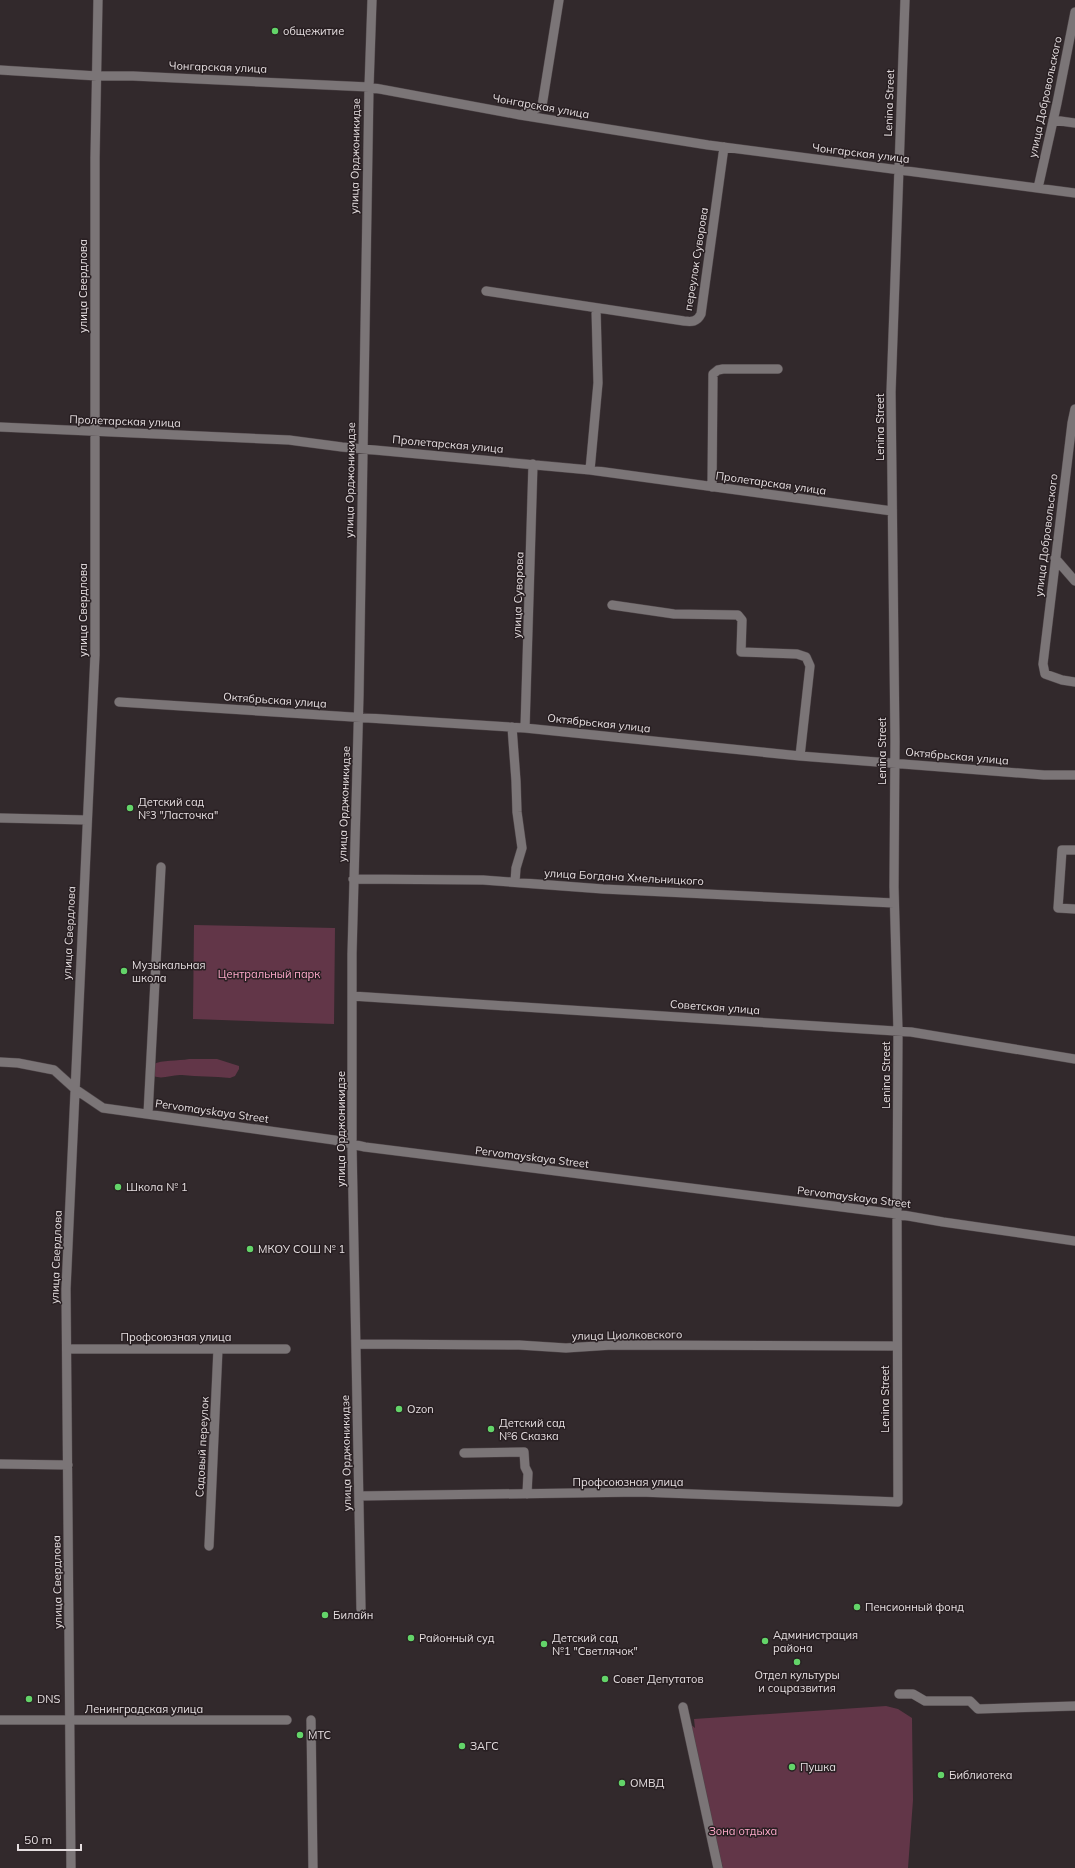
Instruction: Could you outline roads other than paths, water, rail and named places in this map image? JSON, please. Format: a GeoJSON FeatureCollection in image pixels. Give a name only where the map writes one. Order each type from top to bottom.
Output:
{"type":"FeatureCollection","features":[{"type":"Feature","properties":{"kind":"street","name":"улица Свердлова"},"geometry":{"type":"LineString","coordinates":[[71,1868],[66,1289],[95,655],[95,165],[98,0]]}},
{"type":"Feature","properties":{"kind":"street","name":"улица Орджоникидзе"},"geometry":{"type":"LineString","coordinates":[[361,1609],[352,1144],[352,996],[353,879],[358,717],[363,449],[368,87],[372,0]]}},
{"type":"Feature","properties":{"kind":"street"},"geometry":{"type":"LineString","coordinates":[[520,115],[542,106],[559,0]]}},
{"type":"Feature","properties":{"kind":"street","name":"Lenina Street"},"geometry":{"type":"LineString","coordinates":[[898,1502],[898,1031],[894,902],[895,763],[892,392],[906,0]]}},
{"type":"Feature","properties":{"kind":"street","name":"улица Добровольского"},"geometry":{"type":"LineString","coordinates":[[1038,188],[1054,120],[1075,12]]}},
{"type":"Feature","properties":{"kind":"street","name":"Чонгарская улица"},"geometry":{"type":"LineString","coordinates":[[0,70],[97,76],[133,76],[368,87],[520,115],[724,147],[1075,193]]}},
{"type":"Feature","properties":{"kind":"street"},"geometry":{"type":"LineString","coordinates":[[1054,120],[1075,123]]}},
{"type":"Feature","properties":{"kind":"street","name":"переулок Суворова"},"geometry":{"type":"LineString","coordinates":[[486,291],[688,322],[699,319],[701,314],[724,147]]}},
{"type":"Feature","properties":{"kind":"street"},"geometry":{"type":"LineString","coordinates":[[590,470],[598,383],[596,309]]}},
{"type":"Feature","properties":{"kind":"street"},"geometry":{"type":"LineString","coordinates":[[712,487],[713,374],[722,369],[778,369]]}},
{"type":"Feature","properties":{"kind":"street","name":"улица Добровольского"},"geometry":{"type":"LineString","coordinates":[[1075,409],[1055,558],[1043,664],[1045,674],[1062,680],[1075,682]]}},
{"type":"Feature","properties":{"kind":"street","name":"Пролетарская улица"},"geometry":{"type":"LineString","coordinates":[[0,427],[289,440],[363,449],[590,470],[892,511]]}},
{"type":"Feature","properties":{"kind":"street","name":"улица Суворова"},"geometry":{"type":"LineString","coordinates":[[525,728],[533,464]]}},
{"type":"Feature","properties":{"kind":"street"},"geometry":{"type":"LineString","coordinates":[[1055,558],[1072,573],[1075,581]]}},
{"type":"Feature","properties":{"kind":"street"},"geometry":{"type":"LineString","coordinates":[[612,605],[674,614],[738,615],[742,620],[741,652],[797,654],[806,657],[810,666],[800,756]]}},
{"type":"Feature","properties":{"kind":"street","name":"Октябрьская улица"},"geometry":{"type":"LineString","coordinates":[[119,702],[241,709],[318,716],[358,717],[512,727],[800,756],[1044,775],[1075,775]]}},
{"type":"Feature","properties":{"kind":"street"},"geometry":{"type":"LineString","coordinates":[[512,727],[517,812],[522,848],[516,868],[515,882]]}},
{"type":"Feature","properties":{"kind":"street"},"geometry":{"type":"LineString","coordinates":[[0,818],[87,820]]}},
{"type":"Feature","properties":{"kind":"street"},"geometry":{"type":"LineString","coordinates":[[1075,850],[1062,850],[1058,908],[1075,909]]}},
{"type":"Feature","properties":{"kind":"street"},"geometry":{"type":"LineString","coordinates":[[148,1114],[160,866]]}},
{"type":"Feature","properties":{"kind":"street","name":"улица Богдана Хмельницкого"},"geometry":{"type":"LineString","coordinates":[[353,879],[483,880],[744,896],[894,902]]}},
{"type":"Feature","properties":{"kind":"street","name":"Советская улица"},"geometry":{"type":"LineString","coordinates":[[352,996],[898,1031],[1075,1059]]}},
{"type":"Feature","properties":{"kind":"street","name":"Pervomayskaya Street"},"geometry":{"type":"LineString","coordinates":[[0,1062],[18,1063],[54,1070],[75,1089],[103,1108],[472,1161],[897,1214],[1075,1241]]}},
{"type":"Feature","properties":{"kind":"street","name":"улица Циолковского"},"geometry":{"type":"LineString","coordinates":[[356,1344],[498,1345],[566,1348],[612,1345],[897,1346]]}},
{"type":"Feature","properties":{"kind":"street","name":"Профсоюзная улица"},"geometry":{"type":"LineString","coordinates":[[67,1349],[286,1349]]}},
{"type":"Feature","properties":{"kind":"street","name":"Садовый переулок"},"geometry":{"type":"LineString","coordinates":[[209,1546],[218,1349]]}},
{"type":"Feature","properties":{"kind":"street"},"geometry":{"type":"LineString","coordinates":[[464,1453],[524,1452],[525,1467],[528,1473],[527,1494]]}},
{"type":"Feature","properties":{"kind":"street"},"geometry":{"type":"LineString","coordinates":[[0,1464],[68,1465]]}},
{"type":"Feature","properties":{"kind":"street","name":"Профсоюзная улица"},"geometry":{"type":"LineString","coordinates":[[358,1496],[640,1492],[898,1502]]}},
{"type":"Feature","properties":{"kind":"street"},"geometry":{"type":"LineString","coordinates":[[899,1694],[913,1694],[925,1702],[970,1700],[978,1709],[1075,1706]]}},
{"type":"Feature","properties":{"kind":"street"},"geometry":{"type":"LineString","coordinates":[[683,1706],[718,1868]]}},
{"type":"Feature","properties":{"kind":"street","name":"Ленинградская улица"},"geometry":{"type":"LineString","coordinates":[[0,1720],[288,1720]]}},
{"type":"Feature","properties":{"kind":"street"},"geometry":{"type":"LineString","coordinates":[[311,1720],[313,1868]]}},
{"type":"Feature","properties":{"kind":"place","name":"общежитие"},"geometry":{"type":"Point","coordinates":[275,31]}},
{"type":"Feature","properties":{"kind":"place","name":"Детский сад №3 \"Ласточка\""},"geometry":{"type":"Point","coordinates":[130,808]}},
{"type":"Feature","properties":{"kind":"place","name":"Музыкальная школа"},"geometry":{"type":"Point","coordinates":[124,971]}},
{"type":"Feature","properties":{"kind":"place","name":"Школа № 1"},"geometry":{"type":"Point","coordinates":[118,1187]}},
{"type":"Feature","properties":{"kind":"place","name":"МКОУ СОШ № 1"},"geometry":{"type":"Point","coordinates":[250,1249]}},
{"type":"Feature","properties":{"kind":"place","name":"Ozon"},"geometry":{"type":"Point","coordinates":[399,1409]}},
{"type":"Feature","properties":{"kind":"place","name":"Детский сад №6 Сказка"},"geometry":{"type":"Point","coordinates":[491,1429]}},
{"type":"Feature","properties":{"kind":"place","name":"Пенсионный фонд"},"geometry":{"type":"Point","coordinates":[857,1607]}},
{"type":"Feature","properties":{"kind":"place","name":"Билайн"},"geometry":{"type":"Point","coordinates":[325,1615]}},
{"type":"Feature","properties":{"kind":"place","name":"Районный суд"},"geometry":{"type":"Point","coordinates":[411,1638]}},
{"type":"Feature","properties":{"kind":"place","name":"Администрация района"},"geometry":{"type":"Point","coordinates":[765,1641]}},
{"type":"Feature","properties":{"kind":"place","name":"Детский сад №1 \"Светлячок\""},"geometry":{"type":"Point","coordinates":[544,1644]}},
{"type":"Feature","properties":{"kind":"place","name":"Отдел культуры и соцразвития"},"geometry":{"type":"Point","coordinates":[797,1662]}},
{"type":"Feature","properties":{"kind":"place","name":"Совет Депутатов"},"geometry":{"type":"Point","coordinates":[605,1679]}},
{"type":"Feature","properties":{"kind":"place","name":"DNS"},"geometry":{"type":"Point","coordinates":[29,1699]}},
{"type":"Feature","properties":{"kind":"place","name":"МТС"},"geometry":{"type":"Point","coordinates":[300,1735]}},
{"type":"Feature","properties":{"kind":"place","name":"ЗАГС"},"geometry":{"type":"Point","coordinates":[462,1746]}},
{"type":"Feature","properties":{"kind":"place","name":"Пушка"},"geometry":{"type":"Point","coordinates":[792,1767]}},
{"type":"Feature","properties":{"kind":"place","name":"Библиотека"},"geometry":{"type":"Point","coordinates":[941,1775]}},
{"type":"Feature","properties":{"kind":"place","name":"ОМВД"},"geometry":{"type":"Point","coordinates":[622,1783]}},
{"type":"Feature","properties":{"kind":"park label","name":"Центральный парк"},"geometry":{"type":"Point","coordinates":[269,974]}},
{"type":"Feature","properties":{"kind":"park label","name":"Зона отдыха"},"geometry":{"type":"Point","coordinates":[743,1831]}}]}
